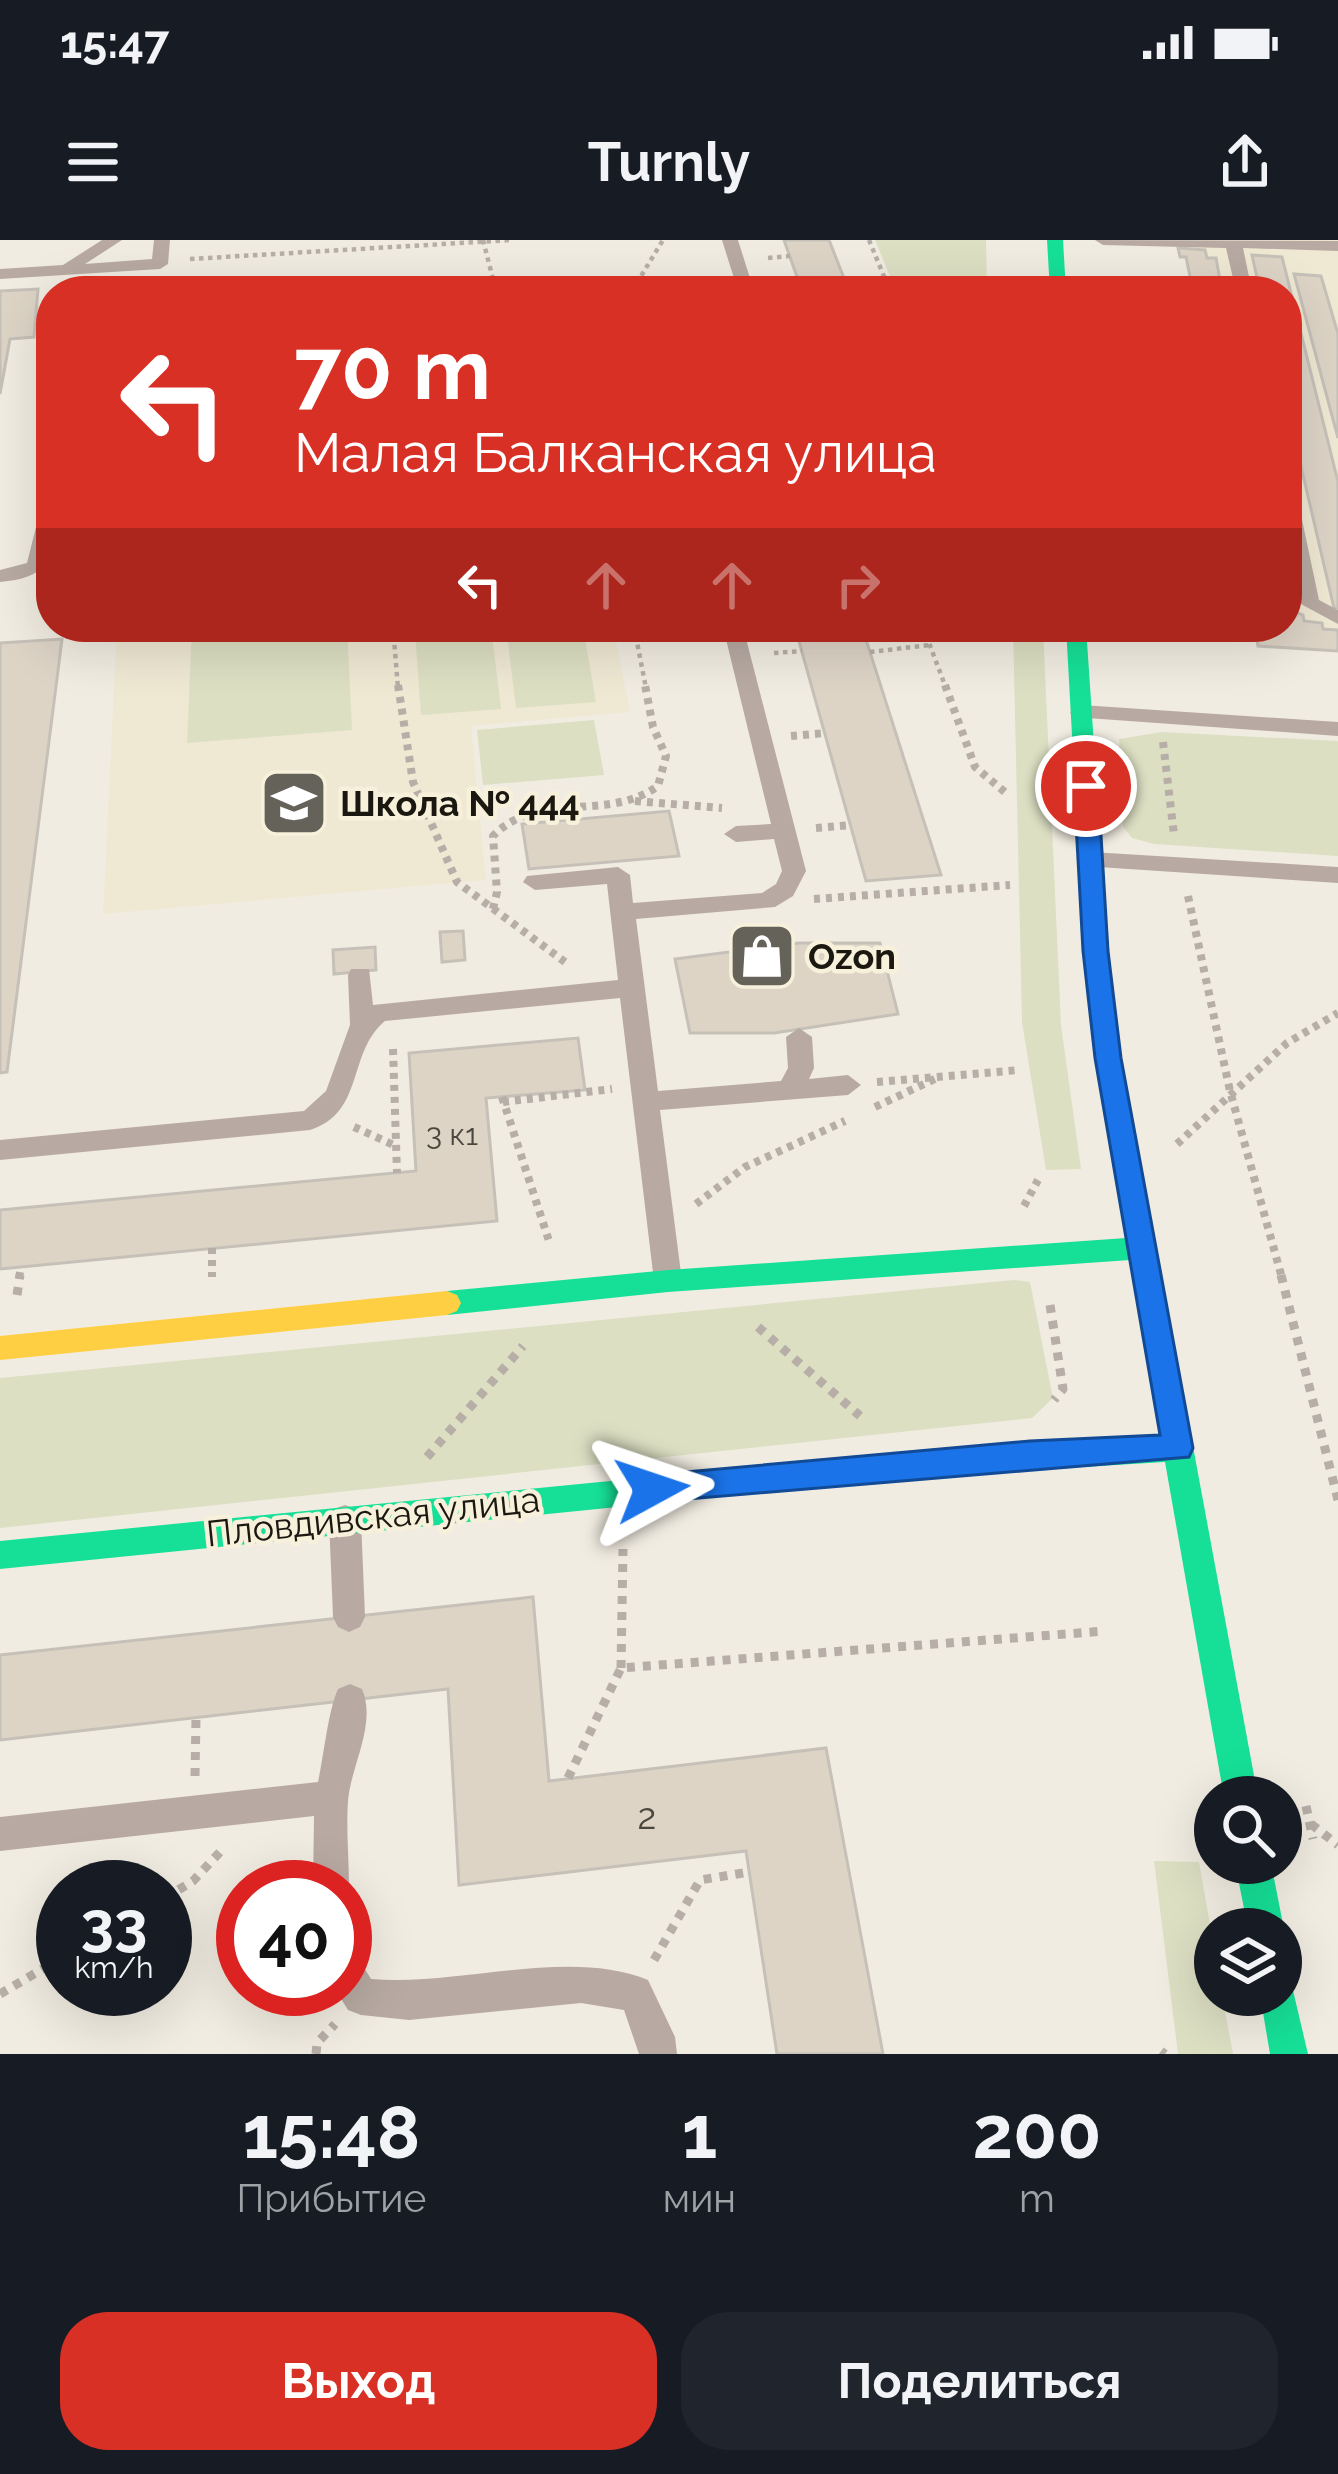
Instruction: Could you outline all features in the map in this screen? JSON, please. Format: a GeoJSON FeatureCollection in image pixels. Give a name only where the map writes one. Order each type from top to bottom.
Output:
{"type":"FeatureCollection","features":[{"type":"Feature","properties":{"kind":"street"},"geometry":{"type":"LineString","coordinates":[[1055,240],[1057,276]]}},
{"type":"Feature","properties":{"kind":"street"},"geometry":{"type":"LineString","coordinates":[[1077,642],[1108,1058],[1237,1776]]}},
{"type":"Feature","properties":{"kind":"street"},"geometry":{"type":"LineString","coordinates":[[0,1348],[668,1281],[1139,1248]]}},
{"type":"Feature","properties":{"kind":"street","name":"Пловдивская улица"},"geometry":{"type":"LineString","coordinates":[[0,1555],[345,1517],[916,1464],[1178,1448]]}},
{"type":"Feature","properties":{"kind":"street"},"geometry":{"type":"LineString","coordinates":[[1282,2016],[1289,2054]]}},
{"type":"Feature","properties":{"kind":"lane"},"geometry":{"type":"LineString","coordinates":[[60,270],[114,240]]}},
{"type":"Feature","properties":{"kind":"lane"},"geometry":{"type":"LineString","coordinates":[[0,274],[153,267],[162,240]]}},
{"type":"Feature","properties":{"kind":"lane"},"geometry":{"type":"LineString","coordinates":[[730,240],[741,276]]}},
{"type":"Feature","properties":{"kind":"lane"},"geometry":{"type":"LineString","coordinates":[[1103,240],[1333,244]]}},
{"type":"Feature","properties":{"kind":"lane"},"geometry":{"type":"LineString","coordinates":[[1241,244],[1243,276]]}},
{"type":"Feature","properties":{"kind":"lane"},"geometry":{"type":"LineString","coordinates":[[0,576],[23,574],[36,564]]}},
{"type":"Feature","properties":{"kind":"lane"},"geometry":{"type":"LineString","coordinates":[[1302,566],[1310,603],[1338,618]]}},
{"type":"Feature","properties":{"kind":"lane"},"geometry":{"type":"LineString","coordinates":[[621,912],[766,901],[783,894],[794,871],[774,831],[736,642]]}},
{"type":"Feature","properties":{"kind":"lane"},"geometry":{"type":"LineString","coordinates":[[1081,712],[1338,729]]}},
{"type":"Feature","properties":{"kind":"lane"},"geometry":{"type":"LineString","coordinates":[[736,834],[774,831]]}},
{"type":"Feature","properties":{"kind":"lane"},"geometry":{"type":"LineString","coordinates":[[1091,860],[1338,875]]}},
{"type":"Feature","properties":{"kind":"lane"},"geometry":{"type":"LineString","coordinates":[[535,881],[618,875],[668,1281]]}},
{"type":"Feature","properties":{"kind":"lane"},"geometry":{"type":"LineString","coordinates":[[360,975],[369,1018]]}},
{"type":"Feature","properties":{"kind":"lane"},"geometry":{"type":"LineString","coordinates":[[0,1150],[310,1120],[343,1092],[348,1047],[369,1018],[630,988]]}},
{"type":"Feature","properties":{"kind":"lane"},"geometry":{"type":"LineString","coordinates":[[790,1089],[801,1068],[799,1036]]}},
{"type":"Feature","properties":{"kind":"lane"},"geometry":{"type":"LineString","coordinates":[[644,1094],[848,1084]]}},
{"type":"Feature","properties":{"kind":"lane"},"geometry":{"type":"LineString","coordinates":[[345,1517],[349,1617]]}},
{"type":"Feature","properties":{"kind":"lane"},"geometry":{"type":"LineString","coordinates":[[331,1860],[331,1797],[350,1700]]}},
{"type":"Feature","properties":{"kind":"lane"},"geometry":{"type":"LineString","coordinates":[[0,1834],[331,1797]]}},
{"type":"Feature","properties":{"kind":"lane"},"geometry":{"type":"LineString","coordinates":[[372,1997],[409,2000],[581,1984],[635,1993],[656,2037],[658,2054]]}},
{"type":"Feature","properties":{"kind":"path"},"geometry":{"type":"LineString","coordinates":[[153,267],[512,240]]}},
{"type":"Feature","properties":{"kind":"path"},"geometry":{"type":"LineString","coordinates":[[641,276],[663,240]]}},
{"type":"Feature","properties":{"kind":"path"},"geometry":{"type":"LineString","coordinates":[[869,240],[884,276]]}},
{"type":"Feature","properties":{"kind":"path"},"geometry":{"type":"LineString","coordinates":[[483,241],[492,276]]}},
{"type":"Feature","properties":{"kind":"path"},"geometry":{"type":"LineString","coordinates":[[394,642],[402,731],[413,782],[457,882],[600,990]]}},
{"type":"Feature","properties":{"kind":"path"},"geometry":{"type":"LineString","coordinates":[[634,801],[658,785],[665,756],[644,688],[636,642]]}},
{"type":"Feature","properties":{"kind":"path"},"geometry":{"type":"LineString","coordinates":[[929,642],[975,767],[1006,794]]}},
{"type":"Feature","properties":{"kind":"path"},"geometry":{"type":"LineString","coordinates":[[870,652],[930,645]]}},
{"type":"Feature","properties":{"kind":"path"},"geometry":{"type":"LineString","coordinates":[[1162,717],[1181,866],[1230,1091],[1338,1500]]}},
{"type":"Feature","properties":{"kind":"path"},"geometry":{"type":"LineString","coordinates":[[493,909],[493,836],[512,816],[531,810],[634,801],[724,809],[774,831]]}},
{"type":"Feature","properties":{"kind":"path"},"geometry":{"type":"LineString","coordinates":[[783,894],[818,900],[1010,885]]}},
{"type":"Feature","properties":{"kind":"path"},"geometry":{"type":"LineString","coordinates":[[1168,1153],[1287,1043],[1338,1013]]}},
{"type":"Feature","properties":{"kind":"path"},"geometry":{"type":"LineString","coordinates":[[369,1018],[393,1040],[397,1173]]}},
{"type":"Feature","properties":{"kind":"path"},"geometry":{"type":"LineString","coordinates":[[848,1084],[1019,1070]]}},
{"type":"Feature","properties":{"kind":"path"},"geometry":{"type":"LineString","coordinates":[[662,1229],[745,1167],[939,1077]]}},
{"type":"Feature","properties":{"kind":"path"},"geometry":{"type":"LineString","coordinates":[[555,1258],[502,1100],[644,1094]]}},
{"type":"Feature","properties":{"kind":"path"},"geometry":{"type":"LineString","coordinates":[[1021,1213],[1038,1180]]}},
{"type":"Feature","properties":{"kind":"path"},"geometry":{"type":"LineString","coordinates":[[211,1291],[212,1248]]}},
{"type":"Feature","properties":{"kind":"path"},"geometry":{"type":"LineString","coordinates":[[16,1309],[20,1267]]}},
{"type":"Feature","properties":{"kind":"path"},"geometry":{"type":"LineString","coordinates":[[1042,1295],[1050,1306],[1063,1389],[1042,1415]]}},
{"type":"Feature","properties":{"kind":"path"},"geometry":{"type":"LineString","coordinates":[[738,1316],[756,1325],[862,1418]]}},
{"type":"Feature","properties":{"kind":"path"},"geometry":{"type":"LineString","coordinates":[[388,1514],[403,1486],[528,1340]]}},
{"type":"Feature","properties":{"kind":"path"},"geometry":{"type":"LineString","coordinates":[[568,1778],[621,1668],[623,1544]]}},
{"type":"Feature","properties":{"kind":"path"},"geometry":{"type":"LineString","coordinates":[[621,1668],[1105,1631]]}},
{"type":"Feature","properties":{"kind":"path"},"geometry":{"type":"LineString","coordinates":[[194,1811],[196,1718]]}},
{"type":"Feature","properties":{"kind":"path"},"geometry":{"type":"LineString","coordinates":[[1310,1822],[1338,1845]]}},
{"type":"Feature","properties":{"kind":"path"},"geometry":{"type":"LineString","coordinates":[[635,1993],[700,1880],[749,1871]]}},
{"type":"Feature","properties":{"kind":"path"},"geometry":{"type":"LineString","coordinates":[[0,1994],[36,1973]]}},
{"type":"Feature","properties":{"kind":"shaded area"},"geometry":{"type":"Polygon","coordinates":[[[1184,240],[1338,240],[1338,647],[1264,642],[1302,642],[1302,276],[1189,276],[1184,240]]]}},
{"type":"Feature","properties":{"kind":"shaded area","name":"Школа № 444"},"geometry":{"type":"Polygon","coordinates":[[[116,642],[616,642],[630,712],[471,726],[486,880],[103,914],[116,642]]]}},
{"type":"Feature","properties":{"kind":"green space"},"geometry":{"type":"Polygon","coordinates":[[[875,240],[986,240],[987,276],[890,276],[875,240]]]}},
{"type":"Feature","properties":{"kind":"green space"},"geometry":{"type":"Polygon","coordinates":[[[191,642],[348,642],[352,730],[187,743],[191,642]]]}},
{"type":"Feature","properties":{"kind":"green space"},"geometry":{"type":"Polygon","coordinates":[[[416,642],[493,642],[501,709],[421,715],[416,642]]]}},
{"type":"Feature","properties":{"kind":"green space"},"geometry":{"type":"Polygon","coordinates":[[[508,642],[586,642],[596,702],[516,708],[508,642]]]}},
{"type":"Feature","properties":{"kind":"green space"},"geometry":{"type":"Polygon","coordinates":[[[1013,642],[1044,642],[1061,1025],[1081,1169],[1046,1170],[1022,1022],[1013,642]]]}},
{"type":"Feature","properties":{"kind":"green space"},"geometry":{"type":"Polygon","coordinates":[[[594,720],[604,775],[483,785],[477,730],[594,720]]]}},
{"type":"Feature","properties":{"kind":"green space"},"geometry":{"type":"Polygon","coordinates":[[[1162,732],[1338,741],[1338,856],[1154,844],[1132,838],[1123,827],[1119,739],[1162,732]]]}},
{"type":"Feature","properties":{"kind":"green space"},"geometry":{"type":"Polygon","coordinates":[[[1030,1282],[1053,1398],[1032,1418],[0,1528],[0,1378],[1030,1282]]]}},
{"type":"Feature","properties":{"kind":"green space"},"geometry":{"type":"Polygon","coordinates":[[[1154,1861],[1194,1862],[1194,1884],[1203,1884],[1207,1908],[1194,1908],[1194,2016],[1226,2016],[1233,2054],[1178,2054],[1154,1861]]]}},
{"type":"Feature","properties":{"kind":"building"},"geometry":{"type":"Polygon","coordinates":[[[784,240],[829,240],[843,276],[797,276],[784,240]]]}},
{"type":"Feature","properties":{"kind":"building"},"geometry":{"type":"Polygon","coordinates":[[[1178,248],[1205,250],[1207,258],[1216,258],[1219,276],[1190,276],[1186,257],[1180,257],[1178,248]]]}},
{"type":"Feature","properties":{"kind":"building"},"geometry":{"type":"Polygon","coordinates":[[[1252,255],[1282,257],[1287,276],[1257,276],[1252,255]]]}},
{"type":"Feature","properties":{"kind":"building"},"geometry":{"type":"Polygon","coordinates":[[[1294,274],[1321,276],[1338,334],[1338,438],[1302,304],[1302,276],[1294,274]]]}},
{"type":"Feature","properties":{"kind":"building"},"geometry":{"type":"Polygon","coordinates":[[[36,289],[34,337],[10,339],[0,394],[0,291],[36,289]]]}},
{"type":"Feature","properties":{"kind":"building"},"geometry":{"type":"Polygon","coordinates":[[[1302,337],[1338,482],[1338,608],[1334,608],[1302,470],[1302,337]]]}},
{"type":"Feature","properties":{"kind":"building"},"geometry":{"type":"Polygon","coordinates":[[[1302,615],[1304,621],[1338,630],[1338,651],[1258,646],[1257,642],[1302,642],[1302,615]]]}},
{"type":"Feature","properties":{"kind":"building"},"geometry":{"type":"Polygon","coordinates":[[[62,642],[7,1072],[0,1073],[0,643],[62,642]]]}},
{"type":"Feature","properties":{"kind":"building"},"geometry":{"type":"Polygon","coordinates":[[[799,642],[867,642],[941,875],[866,881],[799,642]]]}},
{"type":"Feature","properties":{"kind":"building"},"geometry":{"type":"Polygon","coordinates":[[[669,811],[679,856],[529,869],[522,824],[669,811]]]}},
{"type":"Feature","properties":{"kind":"building"},"geometry":{"type":"Polygon","coordinates":[[[463,931],[465,960],[442,962],[440,932],[463,931]]]}},
{"type":"Feature","properties":{"kind":"building"},"geometry":{"type":"Polygon","coordinates":[[[799,943],[880,943],[898,1014],[774,1033],[690,1033],[675,959],[799,943]]]}},
{"type":"Feature","properties":{"kind":"building"},"geometry":{"type":"Polygon","coordinates":[[[375,947],[376,970],[334,974],[333,950],[375,947]]]}},
{"type":"Feature","properties":{"kind":"building"},"geometry":{"type":"Polygon","coordinates":[[[578,1038],[585,1090],[486,1098],[497,1221],[0,1269],[0,1210],[416,1171],[409,1053],[578,1038]]]}},
{"type":"Feature","properties":{"kind":"building"},"geometry":{"type":"Polygon","coordinates":[[[533,1597],[549,1781],[826,1748],[883,2054],[777,2054],[746,1851],[459,1885],[448,1689],[0,1740],[0,1655],[533,1597]]]}},
{"type":"Feature","properties":{"kind":"traffic: fast"},"geometry":{"type":"LineString","coordinates":[[1055,240],[1057,276]]}},
{"type":"Feature","properties":{"kind":"traffic: fast"},"geometry":{"type":"LineString","coordinates":[[1077,642],[1096,951],[1108,1058],[1237,1776]]}},
{"type":"Feature","properties":{"kind":"traffic: fast"},"geometry":{"type":"LineString","coordinates":[[447,1303],[668,1281],[1139,1248]]}},
{"type":"Feature","properties":{"kind":"traffic: fast"},"geometry":{"type":"LineString","coordinates":[[0,1555],[916,1464],[1178,1448]]}},
{"type":"Feature","properties":{"kind":"traffic: fast"},"geometry":{"type":"LineString","coordinates":[[1257,1884],[1262,1908]]}},
{"type":"Feature","properties":{"kind":"traffic: fast"},"geometry":{"type":"LineString","coordinates":[[1282,2016],[1289,2054]]}},
{"type":"Feature","properties":{"kind":"traffic: slow"},"geometry":{"type":"LineString","coordinates":[[0,1348],[447,1303]]}},
{"type":"Feature","properties":{"kind":"place","name":"Школа № 444"},"geometry":{"type":"Point","coordinates":[294,803]}},
{"type":"Feature","properties":{"kind":"place","name":"Ozon"},"geometry":{"type":"Point","coordinates":[762,956]}},
{"type":"Feature","properties":{"kind":"route"},"geometry":{"type":"LineString","coordinates":[[652,1489],[1030,1455],[1178,1448],[1108,1058],[1086,786]]}}]}
